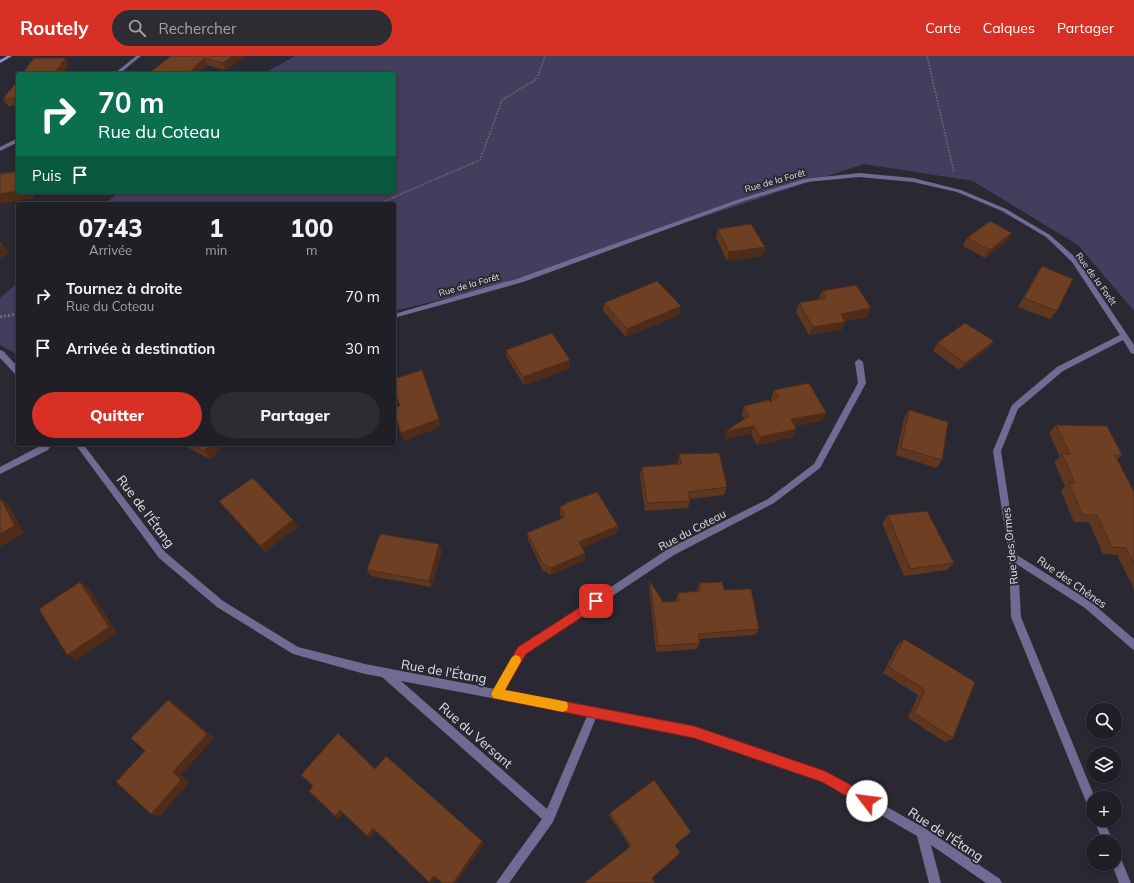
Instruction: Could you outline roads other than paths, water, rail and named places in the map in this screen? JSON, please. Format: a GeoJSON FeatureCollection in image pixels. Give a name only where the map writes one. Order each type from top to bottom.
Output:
{"type":"FeatureCollection","features":[{"type":"Feature","properties":{"kind":"main road"},"geometry":{"type":"LineString","coordinates":[[0,62],[10,56]]}},
{"type":"Feature","properties":{"kind":"street"},"geometry":{"type":"LineString","coordinates":[[119,72],[139,56]]}},
{"type":"Feature","properties":{"kind":"street"},"geometry":{"type":"LineString","coordinates":[[0,149],[16,141]]}},
{"type":"Feature","properties":{"kind":"street","name":"Rue de la Forêt"},"geometry":{"type":"LineString","coordinates":[[396,315],[521,280],[739,201],[806,180],[859,175],[913,180],[959,191],[1004,210],[1048,236],[1074,260],[1134,351]]}},
{"type":"Feature","properties":{"kind":"street","name":"Rue des Ormes"},"geometry":{"type":"LineString","coordinates":[[1087,791],[1016,618],[1013,557],[997,451],[1015,408],[1060,369],[1125,336]]}},
{"type":"Feature","properties":{"kind":"street"},"geometry":{"type":"LineString","coordinates":[[0,353],[16,370]]}},
{"type":"Feature","properties":{"kind":"street","name":"Rue du Coteau"},"geometry":{"type":"LineString","coordinates":[[497,694],[522,651],[671,552],[771,501],[817,466],[862,383],[859,362]]}},
{"type":"Feature","properties":{"kind":"street"},"geometry":{"type":"LineString","coordinates":[[0,471],[46,446]]}},
{"type":"Feature","properties":{"kind":"street","name":"Rue de l'Étang"},"geometry":{"type":"LineString","coordinates":[[80,446],[162,556],[220,604],[296,651],[384,673],[694,732],[825,777],[922,832],[996,883]]}},
{"type":"Feature","properties":{"kind":"street","name":"Rue des Chênes"},"geometry":{"type":"LineString","coordinates":[[1013,557],[1088,605],[1134,645]]}},
{"type":"Feature","properties":{"kind":"street","name":"Rue du Versant"},"geometry":{"type":"LineString","coordinates":[[384,673],[549,818]]}},
{"type":"Feature","properties":{"kind":"street"},"geometry":{"type":"LineString","coordinates":[[502,883],[549,818],[594,712]]}},
{"type":"Feature","properties":{"kind":"street"},"geometry":{"type":"LineString","coordinates":[[922,832],[934,883]]}},
{"type":"Feature","properties":{"kind":"street"},"geometry":{"type":"LineString","coordinates":[[1120,871],[1125,883]]}}]}
